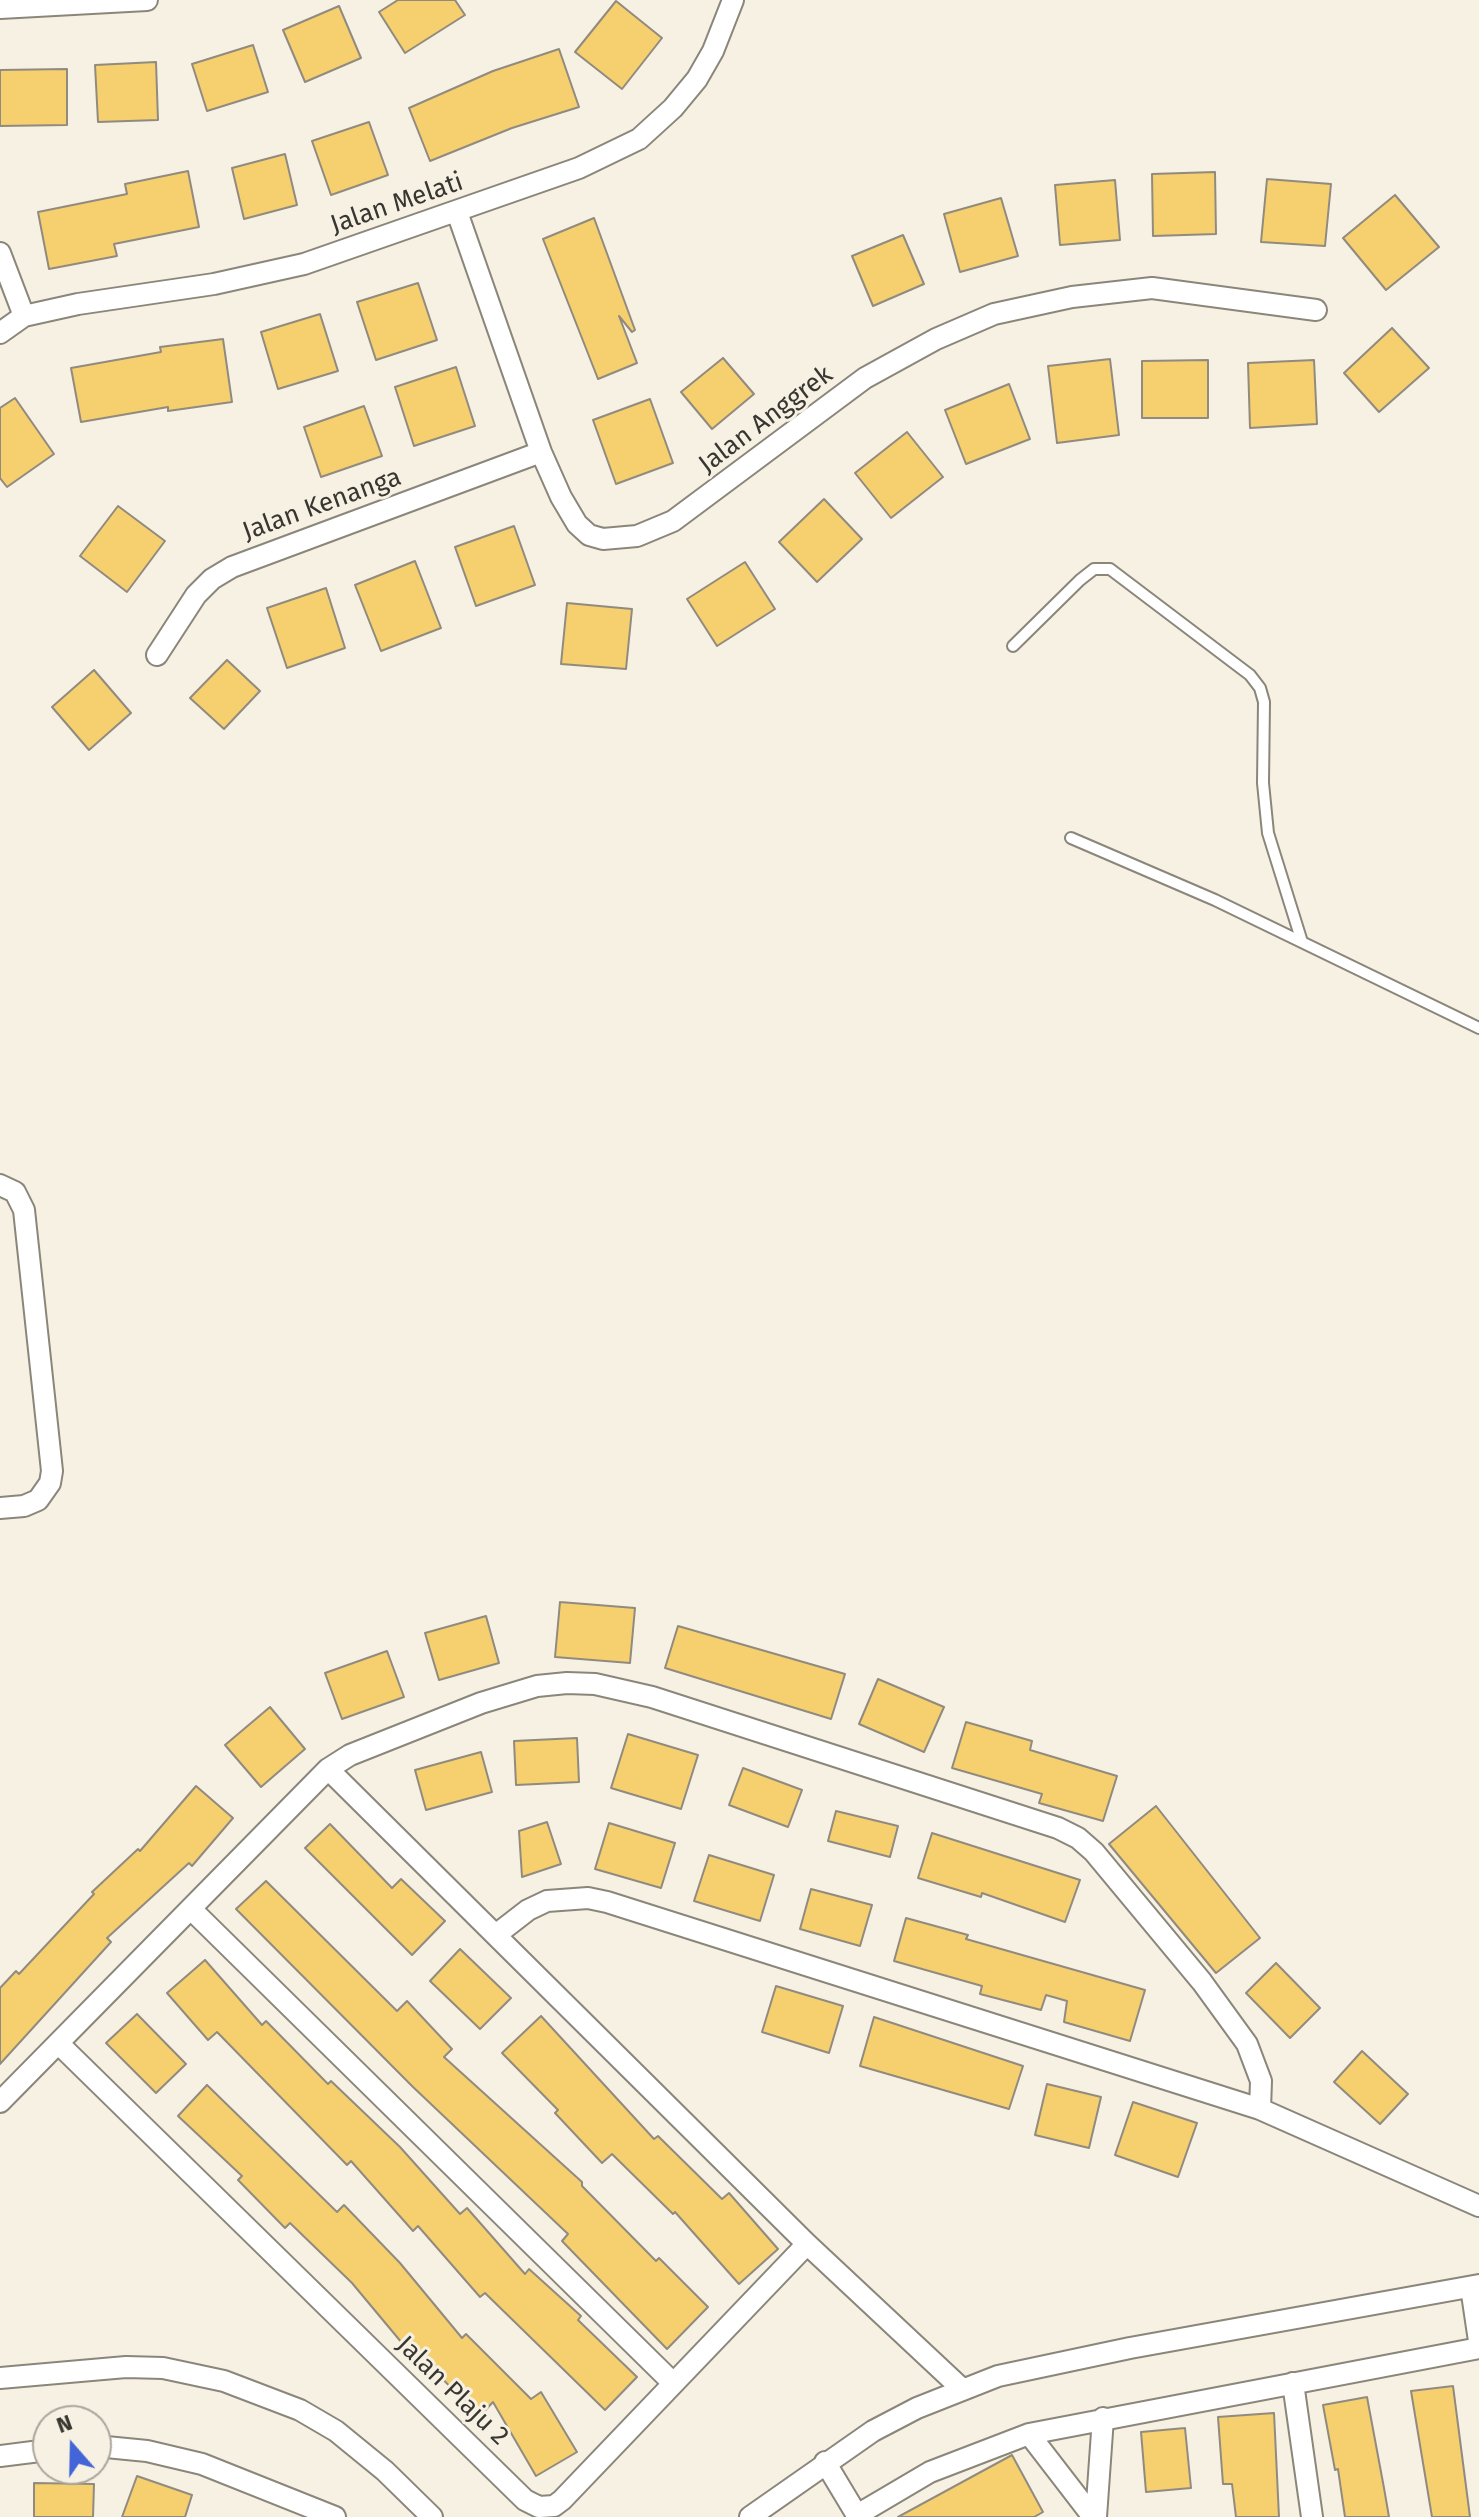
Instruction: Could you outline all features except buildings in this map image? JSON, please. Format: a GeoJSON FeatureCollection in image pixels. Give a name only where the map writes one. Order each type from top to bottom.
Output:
{"type":"FeatureCollection","features":[{"type":"Feature","properties":{"kind":"street"},"geometry":{"type":"LineString","coordinates":[[0,8],[147,0]]}},
{"type":"Feature","properties":{"kind":"street","name":"Jalan Melati"},"geometry":{"type":"LineString","coordinates":[[0,333],[24,316],[78,304],[214,284],[304,264],[579,168],[639,139],[697,79],[727,21],[733,0]]}},
{"type":"Feature","properties":{"kind":"street","name":"Jalan Anggrek"},"geometry":{"type":"LineString","coordinates":[[457,212],[541,452],[568,512],[583,530],[603,539],[637,536],[673,521],[865,378],[936,339],[994,314],[1072,297],[1152,288],[1316,310]]}},
{"type":"Feature","properties":{"kind":"street"},"geometry":{"type":"LineString","coordinates":[[0,253],[24,316]]}},
{"type":"Feature","properties":{"kind":"street","name":"Jalan Kenanga"},"geometry":{"type":"LineString","coordinates":[[157,655],[196,595],[232,567],[541,452]]}},
{"type":"Feature","properties":{"kind":"street"},"geometry":{"type":"LineString","coordinates":[[0,1185],[15,1192],[24,1210],[52,1471],[46,1493],[38,1500],[24,1506],[0,1508]]}},
{"type":"Feature","properties":{"kind":"street"},"geometry":{"type":"LineString","coordinates":[[0,2102],[328,1769],[350,1755],[509,1693],[552,1684],[595,1684],[652,1697],[1058,1828],[1094,1852],[1202,1982],[1252,2055],[1261,2081],[1260,2109]]}},
{"type":"Feature","properties":{"kind":"street"},"geometry":{"type":"LineString","coordinates":[[328,1769],[807,2244],[962,2389]]}},
{"type":"Feature","properties":{"kind":"street"},"geometry":{"type":"LineString","coordinates":[[497,1934],[528,1910],[547,1901],[588,1898],[607,1902],[1260,2109],[1479,2206]]}},
{"type":"Feature","properties":{"kind":"street"},"geometry":{"type":"LineString","coordinates":[[192,1910],[672,2382]]}},
{"type":"Feature","properties":{"kind":"street","name":"Jalan Plaju 2"},"geometry":{"type":"LineString","coordinates":[[59,2044],[535,2506],[548,2507],[562,2500],[807,2244]]}},
{"type":"Feature","properties":{"kind":"street"},"geometry":{"type":"LineString","coordinates":[[750,2517],[873,2431],[962,2389],[998,2376],[1130,2348],[1475,2286],[1479,2341]]}},
{"type":"Feature","properties":{"kind":"street"},"geometry":{"type":"LineString","coordinates":[[825,2462],[858,2516],[930,2472],[1029,2434],[1479,2348]]}},
{"type":"Feature","properties":{"kind":"street"},"geometry":{"type":"LineString","coordinates":[[0,2378],[126,2367],[163,2368],[224,2381],[300,2410],[336,2431],[385,2471],[428,2516]]}},
{"type":"Feature","properties":{"kind":"street"},"geometry":{"type":"LineString","coordinates":[[1293,2383],[1312,2517]]}},
{"type":"Feature","properties":{"kind":"street"},"geometry":{"type":"LineString","coordinates":[[1094,2517],[1103,2418]]}},
{"type":"Feature","properties":{"kind":"street"},"geometry":{"type":"LineString","coordinates":[[1029,2434],[1094,2517]]}},
{"type":"Feature","properties":{"kind":"street"},"geometry":{"type":"LineString","coordinates":[[112,2448],[147,2451],[202,2464],[335,2517]]}},
{"type":"Feature","properties":{"kind":"street"},"geometry":{"type":"LineString","coordinates":[[0,2456],[32,2452]]}},
{"type":"Feature","properties":{"kind":"lane"},"geometry":{"type":"LineString","coordinates":[[1013,646],[1080,580],[1094,569],[1110,569],[1250,675],[1260,688],[1264,702],[1263,783],[1268,833],[1302,942]]}},
{"type":"Feature","properties":{"kind":"lane"},"geometry":{"type":"LineString","coordinates":[[1071,838],[1215,900],[1479,1028]]}}]}
